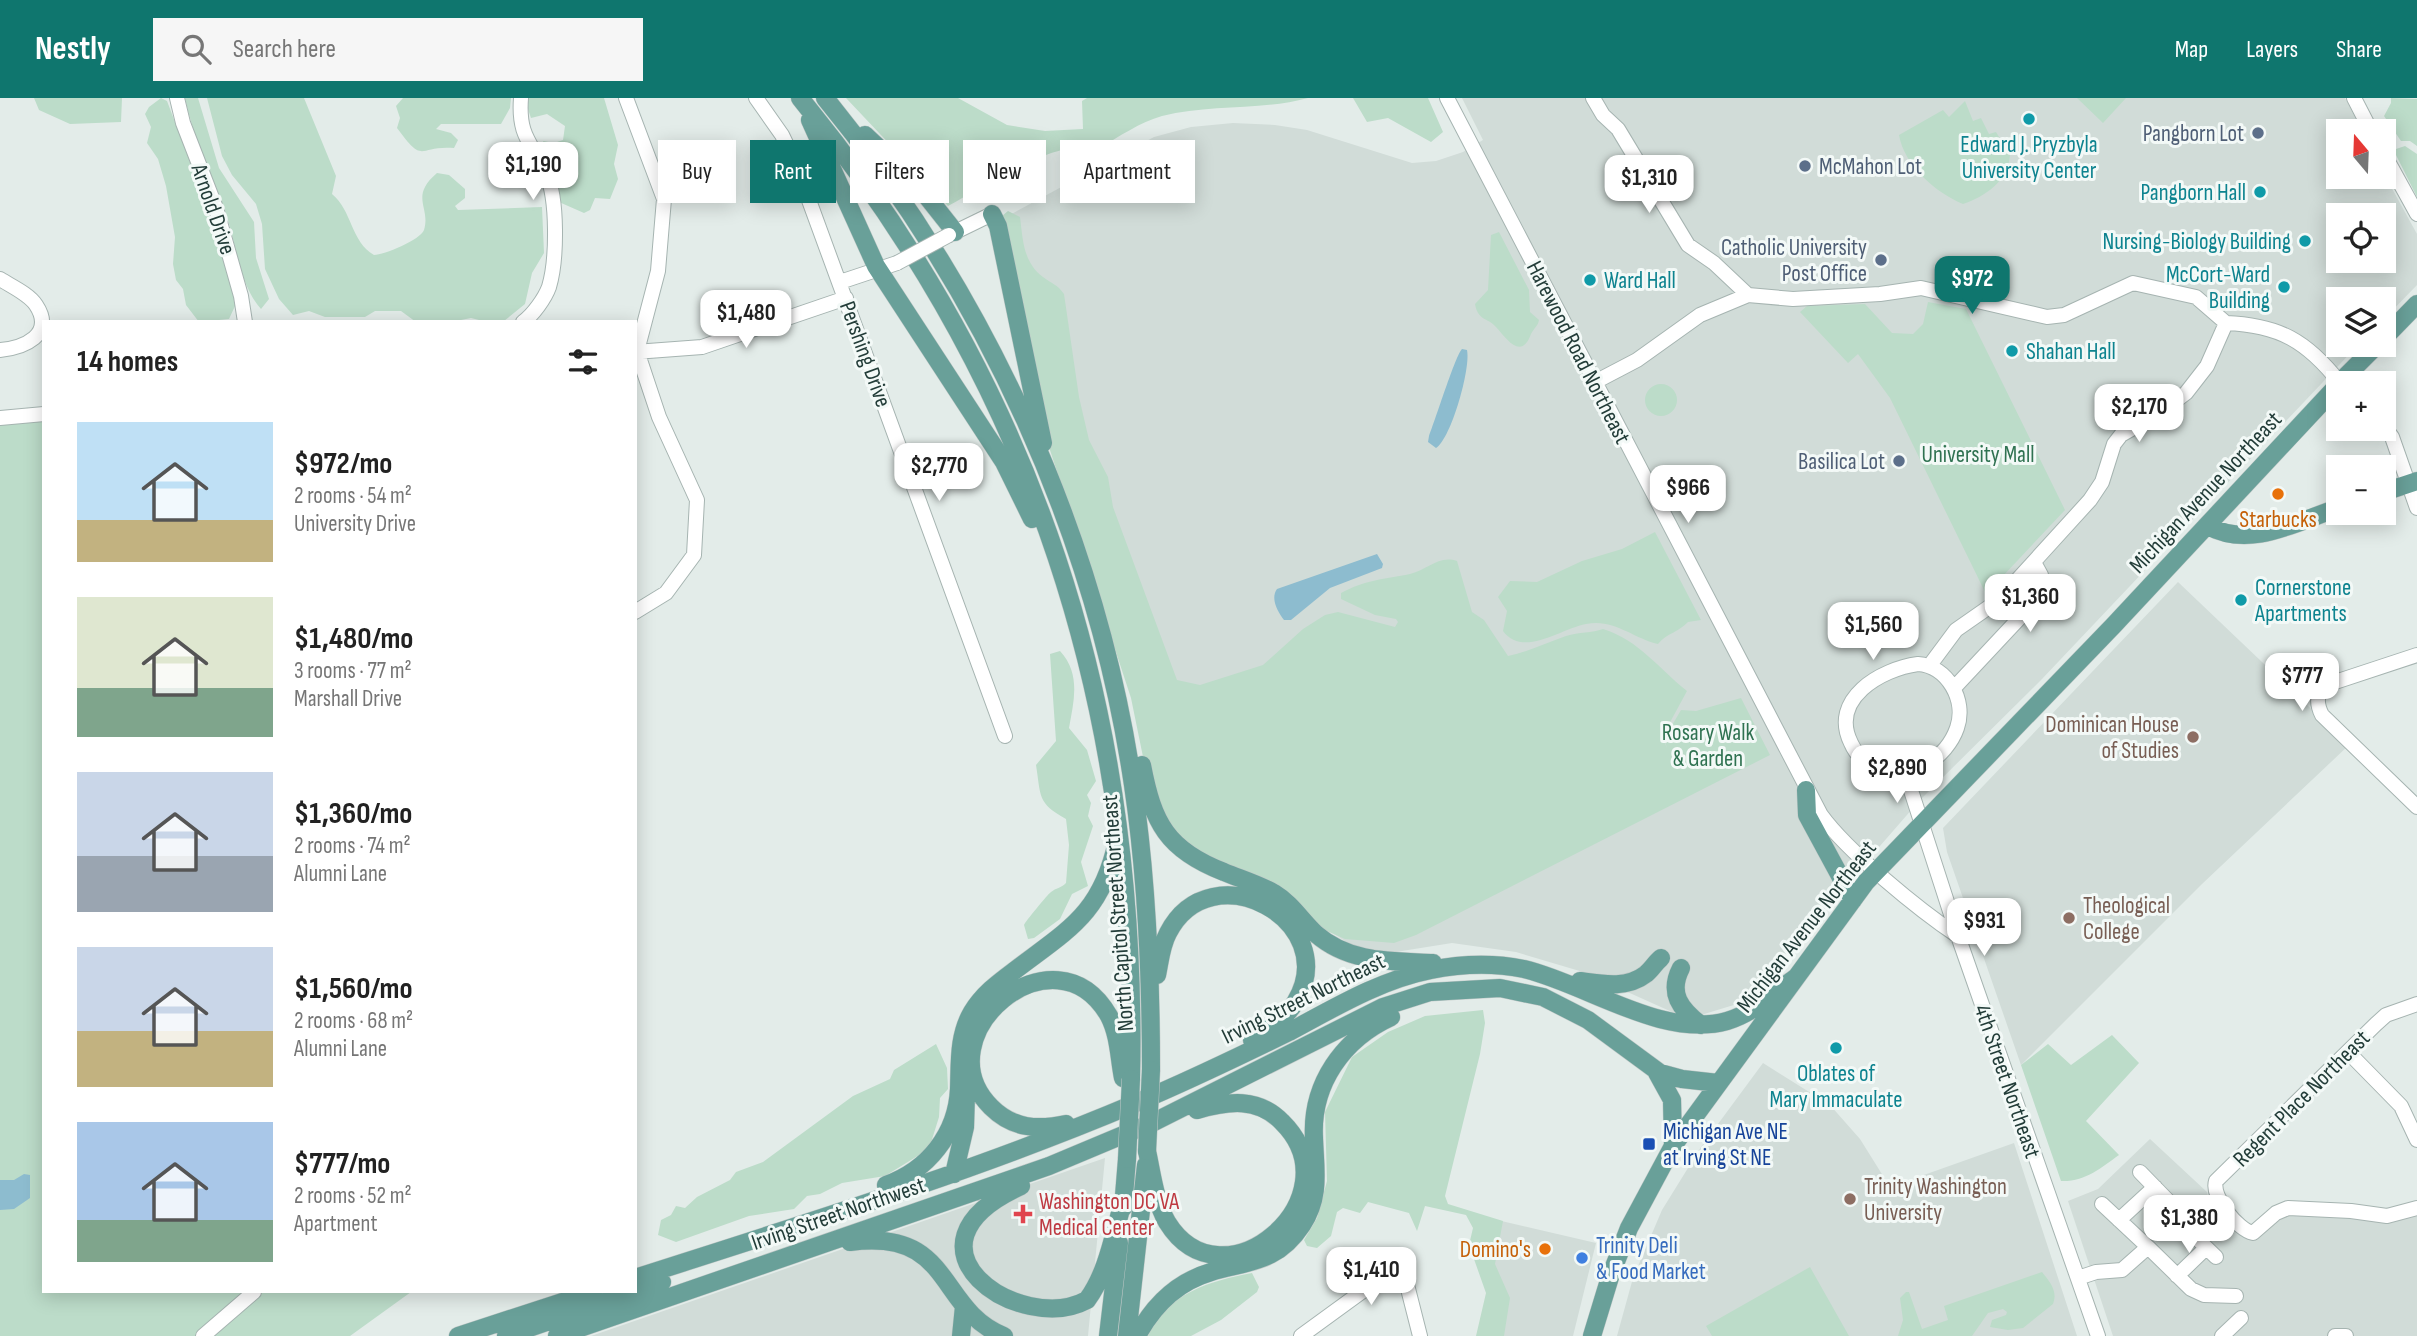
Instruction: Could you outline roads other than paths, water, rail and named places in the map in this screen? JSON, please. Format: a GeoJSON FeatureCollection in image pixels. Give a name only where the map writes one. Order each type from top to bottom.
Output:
{"type":"FeatureCollection","features":[{"type":"Feature","properties":{"kind":"main road"},"geometry":{"type":"LineString","coordinates":[[800,98],[880,271],[1012,474],[1069,591]]}},
{"type":"Feature","properties":{"kind":"main road"},"geometry":{"type":"LineString","coordinates":[[800,98],[888,213],[964,338],[1022,462],[1069,591],[1103,725],[1120,829],[1129,944],[1128,1080],[1122,1111],[1127,1159],[1108,1336]]}},
{"type":"Feature","properties":{"kind":"main road"},"geometry":{"type":"LineString","coordinates":[[827,100],[910,177],[952,234]]}},
{"type":"Feature","properties":{"kind":"main road","name":"North Capitol Street Northeast"},"geometry":{"type":"LineString","coordinates":[[827,100],[882,172],[940,257],[1006,379],[1054,488],[1090,594],[1117,699],[1140,837],[1151,1009],[1147,1151],[1127,1336]]}},
{"type":"Feature","properties":{"kind":"main road"},"geometry":{"type":"LineString","coordinates":[[992,214],[998,226],[1054,488]]}},
{"type":"Feature","properties":{"kind":"main road"},"geometry":{"type":"LineString","coordinates":[[2396,326],[2417,304]]}},
{"type":"Feature","properties":{"kind":"main road","name":"Michigan Avenue Northeast"},"geometry":{"type":"LineString","coordinates":[[2351,371],[2365,357]]}},
{"type":"Feature","properties":{"kind":"main road","name":"Michigan Avenue Northeast"},"geometry":{"type":"LineString","coordinates":[[1592,1336],[1629,1228],[1672,1146],[1853,900],[1921,824],[2208,526],[2326,397]]}},
{"type":"Feature","properties":{"kind":"main road"},"geometry":{"type":"LineString","coordinates":[[2396,488],[2413,482]]}},
{"type":"Feature","properties":{"kind":"main road"},"geometry":{"type":"LineString","coordinates":[[2208,526],[2225,535],[2260,535],[2326,512]]}},
{"type":"Feature","properties":{"kind":"main road"},"geometry":{"type":"LineString","coordinates":[[1117,699],[1139,752],[1154,815],[1164,832],[1185,853],[1204,864],[1275,894],[1293,907],[1319,936],[1348,954],[1376,960],[1475,965]]}},
{"type":"Feature","properties":{"kind":"main road"},"geometry":{"type":"LineString","coordinates":[[1806,790],[1807,815],[1853,900]]}},
{"type":"Feature","properties":{"kind":"main road"},"geometry":{"type":"LineString","coordinates":[[761,1236],[791,1217],[895,1182],[927,1161],[942,1142],[953,1121],[961,1041],[968,1019],[982,998],[1076,923],[1094,904],[1107,879],[1120,829]]}},
{"type":"Feature","properties":{"kind":"main road"},"geometry":{"type":"LineString","coordinates":[[1151,1009],[1166,937],[1177,920],[1192,907],[1218,897],[1245,897],[1266,905],[1289,923],[1304,957],[1304,979],[1298,999],[1276,1023],[1206,1073]]}},
{"type":"Feature","properties":{"kind":"main road"},"geometry":{"type":"LineString","coordinates":[[1549,977],[1620,984],[1640,977],[1661,958]]}},
{"type":"Feature","properties":{"kind":"main road","name":"Irving Street Northeast"},"geometry":{"type":"LineString","coordinates":[[1122,1111],[1206,1073],[1391,981],[1436,969],[1475,965],[1524,969],[1664,1020],[1701,1025],[1739,1017],[1795,978]]}},
{"type":"Feature","properties":{"kind":"main road"},"geometry":{"type":"LineString","coordinates":[[1681,968],[1675,981],[1675,995],[1684,1010],[1701,1025]]}},
{"type":"Feature","properties":{"kind":"main road"},"geometry":{"type":"LineString","coordinates":[[1122,1111],[1045,1128],[1022,1126],[1004,1118],[987,1103],[974,1077],[973,1051],[978,1032],[992,1007],[1022,986],[1049,980],[1073,985],[1093,997],[1108,1015],[1128,1080]]}},
{"type":"Feature","properties":{"kind":"main road","name":"Irving Street Northeast"},"geometry":{"type":"LineString","coordinates":[[1133,1131],[1371,1013],[1430,992],[1467,987],[1521,991],[1555,1002],[1599,1028],[1656,1071],[1676,1078],[1718,1083]]}},
{"type":"Feature","properties":{"kind":"main road"},"geometry":{"type":"LineString","coordinates":[[1137,1336],[1158,1305],[1179,1287],[1211,1272],[1261,1260],[1283,1246],[1301,1227],[1316,1191],[1314,1128],[1321,1089],[1339,1056],[1365,1031],[1411,1009],[1466,998],[1525,1003],[1599,1028]]}},
{"type":"Feature","properties":{"kind":"main road"},"geometry":{"type":"LineString","coordinates":[[637,1290],[915,1195],[947,1176],[968,1110],[961,1041]]}},
{"type":"Feature","properties":{"kind":"main road"},"geometry":{"type":"LineString","coordinates":[[1656,1071],[1672,1100],[1672,1146]]}},
{"type":"Feature","properties":{"kind":"main road"},"geometry":{"type":"LineString","coordinates":[[1147,1151],[1159,1205],[1169,1224],[1185,1242],[1204,1251],[1233,1254],[1264,1244],[1288,1221],[1301,1193],[1304,1171],[1298,1143],[1280,1120],[1260,1107],[1236,1102],[1223,1103],[1154,1122]]}},
{"type":"Feature","properties":{"kind":"main road","name":"Irving Street Northwest"},"geometry":{"type":"LineString","coordinates":[[637,1277],[947,1176],[1122,1111]]}},
{"type":"Feature","properties":{"kind":"main road","name":"Irving Street Northwest"},"geometry":{"type":"LineString","coordinates":[[557,1336],[815,1247],[1133,1131]]}},
{"type":"Feature","properties":{"kind":"main road"},"geometry":{"type":"LineString","coordinates":[[1019,1325],[994,1315],[972,1292],[963,1262],[969,1231],[982,1210],[1000,1197],[1083,1160],[1103,1144]]}},
{"type":"Feature","properties":{"kind":"main road"},"geometry":{"type":"LineString","coordinates":[[1044,1326],[1074,1313],[1091,1294],[1104,1265],[1124,1199]]}},
{"type":"Feature","properties":{"kind":"main road"},"geometry":{"type":"LineString","coordinates":[[815,1247],[876,1240],[903,1246],[938,1267],[964,1306],[995,1335]]}},
{"type":"Feature","properties":{"kind":"main road"},"geometry":{"type":"LineString","coordinates":[[503,1331],[591,1293]]}},
{"type":"Feature","properties":{"kind":"main road"},"geometry":{"type":"LineString","coordinates":[[458,1336],[503,1331],[627,1293]]}},
{"type":"Feature","properties":{"kind":"main road"},"geometry":{"type":"LineString","coordinates":[[961,1336],[964,1306]]}},
{"type":"Feature","properties":{"kind":"street","name":"Arnold Drive"},"geometry":{"type":"LineString","coordinates":[[177,98],[183,123],[216,208],[242,296],[245,320]]}},
{"type":"Feature","properties":{"kind":"street"},"geometry":{"type":"LineString","coordinates":[[520,98],[519,122],[524,139],[547,175],[555,231],[549,289],[525,320]]}},
{"type":"Feature","properties":{"kind":"street"},"geometry":{"type":"LineString","coordinates":[[626,98],[664,199],[658,271],[637,347]]}},
{"type":"Feature","properties":{"kind":"street","name":"Pershing Drive"},"geometry":{"type":"LineString","coordinates":[[756,98],[782,135],[795,162],[1005,736]]}},
{"type":"Feature","properties":{"kind":"street","name":"Harewood Road Northeast"},"geometry":{"type":"LineString","coordinates":[[1447,98],[1806,790],[1825,821],[1878,871],[1937,922],[1958,936]]}},
{"type":"Feature","properties":{"kind":"street"},"geometry":{"type":"LineString","coordinates":[[1593,98],[1603,115],[1618,129],[1688,245],[1714,263],[1748,295]]}},
{"type":"Feature","properties":{"kind":"street"},"geometry":{"type":"LineString","coordinates":[[2354,98],[2365,119]]}},
{"type":"Feature","properties":{"kind":"street"},"geometry":{"type":"LineString","coordinates":[[2396,176],[2414,209]]}},
{"type":"Feature","properties":{"kind":"street"},"geometry":{"type":"LineString","coordinates":[[840,282],[880,271],[992,214]]}},
{"type":"Feature","properties":{"kind":"street"},"geometry":{"type":"LineString","coordinates":[[0,279],[29,298],[37,306],[40,316],[38,334],[32,341],[25,346],[0,350]]}},
{"type":"Feature","properties":{"kind":"street"},"geometry":{"type":"LineString","coordinates":[[1595,382],[1637,360],[1700,314],[1748,295],[1793,299],[1921,289],[2047,317],[2064,315],[2133,283],[2196,297],[2226,323],[2250,323],[2282,332],[2300,342],[2328,371]]}},
{"type":"Feature","properties":{"kind":"street"},"geometry":{"type":"LineString","coordinates":[[637,351],[702,346],[846,298]]}},
{"type":"Feature","properties":{"kind":"street"},"geometry":{"type":"LineString","coordinates":[[1930,665],[1956,630],[1999,600],[2035,564],[2102,482],[2114,444],[2121,435],[2177,401],[2192,386],[2214,354],[2226,323]]}},
{"type":"Feature","properties":{"kind":"street"},"geometry":{"type":"LineString","coordinates":[[637,354],[659,417],[697,500],[694,555],[666,593],[637,611]]}},
{"type":"Feature","properties":{"kind":"street"},"geometry":{"type":"LineString","coordinates":[[0,418],[42,414]]}},
{"type":"Feature","properties":{"kind":"street"},"geometry":{"type":"LineString","coordinates":[[2394,441],[2413,482],[2417,508]]}},
{"type":"Feature","properties":{"kind":"street"},"geometry":{"type":"LineString","coordinates":[[1954,688],[2041,595],[2041,575],[2035,564]]}},
{"type":"Feature","properties":{"kind":"street"},"geometry":{"type":"LineString","coordinates":[[2417,655],[2326,685],[2321,690],[2318,703],[2322,715],[2417,807]]}},
{"type":"Feature","properties":{"kind":"street"},"geometry":{"type":"LineString","coordinates":[[1930,665],[1949,679],[1954,688],[1959,716],[1954,734],[1934,757],[1906,775],[1887,773],[1864,763],[1848,739],[1846,713],[1853,697],[1865,686],[1898,668],[1930,665]]}},
{"type":"Feature","properties":{"kind":"street","name":"4th Street Northeast"},"geometry":{"type":"LineString","coordinates":[[1906,775],[1958,936],[2098,1336]]}},
{"type":"Feature","properties":{"kind":"street","name":"Regent Place Northeast"},"geometry":{"type":"LineString","coordinates":[[2417,1004],[2386,1015],[2216,1181],[2215,1196],[2246,1231],[2253,1233],[2276,1213],[2288,1208],[2394,1216],[2417,1208]]}},
{"type":"Feature","properties":{"kind":"street"},"geometry":{"type":"LineString","coordinates":[[2348,1052],[2401,1106],[2417,1140]]}},
{"type":"Feature","properties":{"kind":"street"},"geometry":{"type":"LineString","coordinates":[[2140,1172],[2176,1209]]}},
{"type":"Feature","properties":{"kind":"street"},"geometry":{"type":"LineString","coordinates":[[2119,1220],[2155,1187]]}},
{"type":"Feature","properties":{"kind":"street"},"geometry":{"type":"LineString","coordinates":[[2102,1204],[2190,1289],[2204,1295],[2236,1296]]}},
{"type":"Feature","properties":{"kind":"street"},"geometry":{"type":"LineString","coordinates":[[2177,1276],[2211,1252],[2186,1228]]}},
{"type":"Feature","properties":{"kind":"street"},"geometry":{"type":"LineString","coordinates":[[2078,1278],[2096,1272],[2122,1270],[2148,1247]]}},
{"type":"Feature","properties":{"kind":"street"},"geometry":{"type":"LineString","coordinates":[[1301,1336],[1397,1266],[1404,1273],[1420,1336]]}},
{"type":"Feature","properties":{"kind":"street"},"geometry":{"type":"LineString","coordinates":[[203,1336],[253,1293]]}},
{"type":"Feature","properties":{"kind":"street"},"geometry":{"type":"LineString","coordinates":[[2222,1336],[2241,1318]]}},
{"type":"Feature","properties":{"kind":"street"},"geometry":{"type":"LineString","coordinates":[[2335,1336],[2346,1336]]}},
{"type":"Feature","properties":{"kind":"water"},"geometry":{"type":"Polygon","coordinates":[[[1462,349],[1467,350],[1463,387],[1448,431],[1436,448],[1428,442],[1429,436],[1462,349]]]}},
{"type":"Feature","properties":{"kind":"water"},"geometry":{"type":"Polygon","coordinates":[[[1377,554],[1383,564],[1382,568],[1330,588],[1291,620],[1284,620],[1279,613],[1275,601],[1277,589],[1377,554]]]}},
{"type":"Feature","properties":{"kind":"water"},"geometry":{"type":"Polygon","coordinates":[[[24,1174],[30,1175],[30,1198],[14,1209],[0,1210],[0,1180],[14,1180],[24,1174]]]}},
{"type":"Feature","properties":{"kind":"place","name":"Edward J. Pryzbyla University Center"},"geometry":{"type":"Point","coordinates":[2029,119]}},
{"type":"Feature","properties":{"kind":"place","name":"Pangborn Lot"},"geometry":{"type":"Point","coordinates":[2258,133]}},
{"type":"Feature","properties":{"kind":"place","name":"McMahon Lot"},"geometry":{"type":"Point","coordinates":[1805,166]}},
{"type":"Feature","properties":{"kind":"place","name":"Pangborn Hall"},"geometry":{"type":"Point","coordinates":[2260,192]}},
{"type":"Feature","properties":{"kind":"place","name":"Nursing-Biology Building"},"geometry":{"type":"Point","coordinates":[2305,241]}},
{"type":"Feature","properties":{"kind":"place","name":"Catholic University Post Office"},"geometry":{"type":"Point","coordinates":[1881,260]}},
{"type":"Feature","properties":{"kind":"place","name":"Ward Hall"},"geometry":{"type":"Point","coordinates":[1590,280]}},
{"type":"Feature","properties":{"kind":"place","name":"McCort-Ward Building"},"geometry":{"type":"Point","coordinates":[2284,287]}},
{"type":"Feature","properties":{"kind":"place","name":"Shahan Hall"},"geometry":{"type":"Point","coordinates":[2012,351]}},
{"type":"Feature","properties":{"kind":"place","name":"Basilica Lot"},"geometry":{"type":"Point","coordinates":[1899,461]}},
{"type":"Feature","properties":{"kind":"place","name":"Starbucks"},"geometry":{"type":"Point","coordinates":[2278,494]}},
{"type":"Feature","properties":{"kind":"place","name":"Cornerstone Apartments"},"geometry":{"type":"Point","coordinates":[2241,600]}},
{"type":"Feature","properties":{"kind":"place","name":"Dominican House of Studies"},"geometry":{"type":"Point","coordinates":[2193,737]}},
{"type":"Feature","properties":{"kind":"place","name":"Theological College"},"geometry":{"type":"Point","coordinates":[2069,918]}},
{"type":"Feature","properties":{"kind":"place","name":"Oblates of Mary Immaculate"},"geometry":{"type":"Point","coordinates":[1836,1048]}},
{"type":"Feature","properties":{"kind":"place","name":"Michigan Ave NE at Irving St NE"},"geometry":{"type":"Point","coordinates":[1649,1144]}},
{"type":"Feature","properties":{"kind":"place","name":"Trinity Washington University"},"geometry":{"type":"Point","coordinates":[1850,1199]}},
{"type":"Feature","properties":{"kind":"place","name":"Washington DC VA Medical Center"},"geometry":{"type":"Point","coordinates":[1023,1214]}},
{"type":"Feature","properties":{"kind":"place","name":"Domino's"},"geometry":{"type":"Point","coordinates":[1545,1249]}},
{"type":"Feature","properties":{"kind":"place","name":"Trinity Deli & Food Market"},"geometry":{"type":"Point","coordinates":[1582,1258]}},
{"type":"Feature","properties":{"kind":"park label","name":"University Mall"},"geometry":{"type":"Point","coordinates":[1978,454]}},
{"type":"Feature","properties":{"kind":"park label","name":"Rosary Walk & Garden"},"geometry":{"type":"Point","coordinates":[1708,745]}}]}
